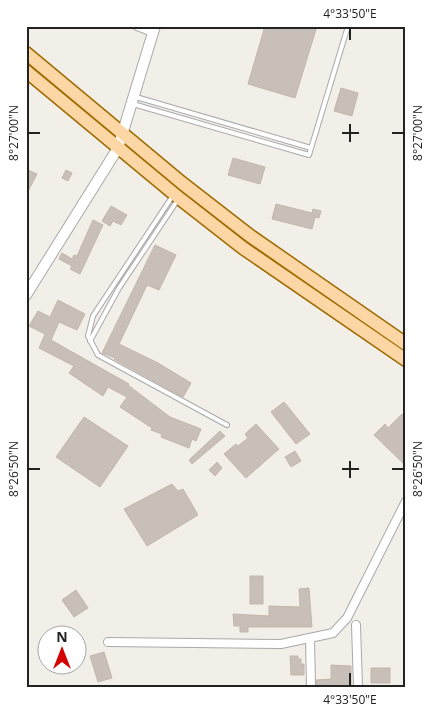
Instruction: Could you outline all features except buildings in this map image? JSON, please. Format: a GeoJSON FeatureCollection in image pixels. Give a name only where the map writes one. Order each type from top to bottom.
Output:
{"type":"FeatureCollection","features":[{"type":"Feature","properties":{"kind":"main road"},"geometry":{"type":"LineString","coordinates":[[26,53],[182,183],[249,235],[406,344]]}},
{"type":"Feature","properties":{"kind":"main road"},"geometry":{"type":"LineString","coordinates":[[26,72],[176,196],[290,282],[406,360]]}},
{"type":"Feature","properties":{"kind":"street"},"geometry":{"type":"LineString","coordinates":[[26,296],[118,148],[154,29],[137,26]]}},
{"type":"Feature","properties":{"kind":"street"},"geometry":{"type":"LineString","coordinates":[[108,642],[281,644],[333,633],[347,618],[406,502]]}},
{"type":"Feature","properties":{"kind":"street"},"geometry":{"type":"LineString","coordinates":[[356,625],[358,687]]}},
{"type":"Feature","properties":{"kind":"street"},"geometry":{"type":"LineString","coordinates":[[310,638],[310,687]]}},
{"type":"Feature","properties":{"kind":"lane"},"geometry":{"type":"LineString","coordinates":[[133,100],[309,155],[348,26]]}},
{"type":"Feature","properties":{"kind":"lane"},"geometry":{"type":"LineString","coordinates":[[133,100],[311,148]]}},
{"type":"Feature","properties":{"kind":"lane"},"geometry":{"type":"LineString","coordinates":[[176,196],[93,316],[88,333],[98,355],[227,425]]}},
{"type":"Feature","properties":{"kind":"lane"},"geometry":{"type":"LineString","coordinates":[[90,341],[119,288],[176,196]]}}]}
